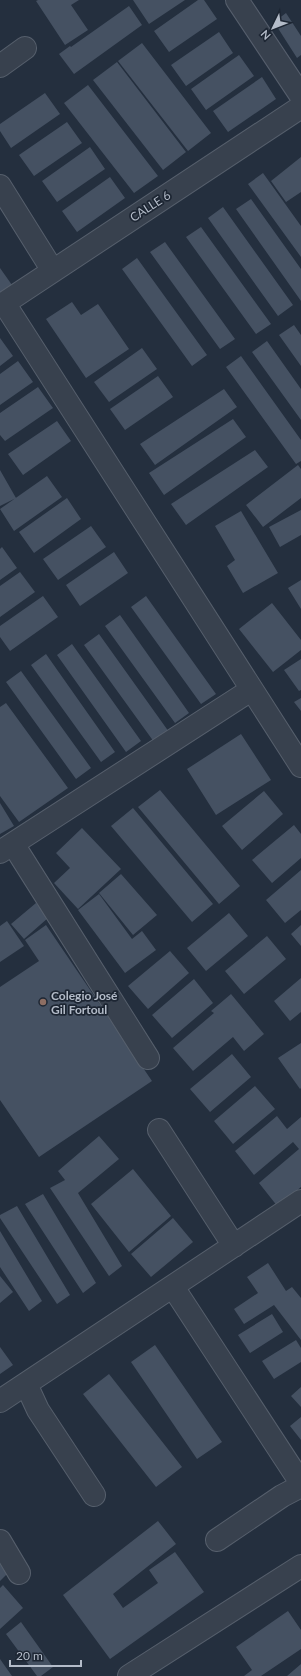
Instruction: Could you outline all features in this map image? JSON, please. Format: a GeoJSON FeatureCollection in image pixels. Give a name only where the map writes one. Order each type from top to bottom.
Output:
{"type":"FeatureCollection","features":[{"type":"Feature","properties":{"kind":"street"},"geometry":{"type":"LineString","coordinates":[[238,0],[301,96]]}},
{"type":"Feature","properties":{"kind":"street"},"geometry":{"type":"LineString","coordinates":[[0,66],[24,48]]}},
{"type":"Feature","properties":{"kind":"street","name":"CALLE 6"},"geometry":{"type":"LineString","coordinates":[[2,305],[301,107]]}},
{"type":"Feature","properties":{"kind":"street"},"geometry":{"type":"LineString","coordinates":[[0,186],[53,271]]}},
{"type":"Feature","properties":{"kind":"street"},"geometry":{"type":"LineString","coordinates":[[2,305],[301,766]]}},
{"type":"Feature","properties":{"kind":"street"},"geometry":{"type":"LineString","coordinates":[[148,1058],[7,848],[251,690]]}},
{"type":"Feature","properties":{"kind":"street"},"geometry":{"type":"LineString","coordinates":[[159,1130],[234,1246]]}},
{"type":"Feature","properties":{"kind":"street"},"geometry":{"type":"LineString","coordinates":[[0,1401],[301,1201]]}},
{"type":"Feature","properties":{"kind":"street"},"geometry":{"type":"LineString","coordinates":[[173,1287],[301,1483]]}},
{"type":"Feature","properties":{"kind":"street"},"geometry":{"type":"LineString","coordinates":[[26,1384],[38,1410],[94,1495]]}},
{"type":"Feature","properties":{"kind":"street"},"geometry":{"type":"LineString","coordinates":[[217,1540],[282,1496],[301,1486]]}},
{"type":"Feature","properties":{"kind":"street"},"geometry":{"type":"LineString","coordinates":[[0,1541],[19,1573]]}},
{"type":"Feature","properties":{"kind":"street"},"geometry":{"type":"LineString","coordinates":[[128,1676],[301,1566]]}},
{"type":"Feature","properties":{"kind":"building"},"geometry":{"type":"Polygon","coordinates":[[[79,0],[71,5],[88,30],[65,45],[36,1],[79,0]]]}},
{"type":"Feature","properties":{"kind":"building"},"geometry":{"type":"Polygon","coordinates":[[[133,0],[185,0],[149,24],[133,0]]]}},
{"type":"Feature","properties":{"kind":"building"},"geometry":{"type":"Polygon","coordinates":[[[198,0],[204,0],[217,19],[169,52],[154,31],[198,0]]]}},
{"type":"Feature","properties":{"kind":"building"},"geometry":{"type":"Polygon","coordinates":[[[129,6],[142,25],[74,74],[59,54],[129,6]]]}},
{"type":"Feature","properties":{"kind":"building"},"geometry":{"type":"Polygon","coordinates":[[[286,13],[301,36],[301,55],[297,58],[274,22],[286,13]]]}},
{"type":"Feature","properties":{"kind":"building"},"geometry":{"type":"Polygon","coordinates":[[[219,32],[233,53],[186,86],[171,65],[219,32]]]}},
{"type":"Feature","properties":{"kind":"building"},"geometry":{"type":"Polygon","coordinates":[[[142,43],[211,133],[188,151],[118,61],[142,43]]]}},
{"type":"Feature","properties":{"kind":"building"},"geometry":{"type":"Polygon","coordinates":[[[239,55],[254,76],[206,110],[191,89],[239,55]]]}},
{"type":"Feature","properties":{"kind":"building"},"geometry":{"type":"Polygon","coordinates":[[[117,62],[186,152],[163,170],[93,80],[117,62]]]}},
{"type":"Feature","properties":{"kind":"building"},"geometry":{"type":"Polygon","coordinates":[[[262,77],[276,99],[228,132],[213,111],[262,77]]]}},
{"type":"Feature","properties":{"kind":"building"},"geometry":{"type":"Polygon","coordinates":[[[88,85],[158,176],[134,193],[64,103],[88,85]]]}},
{"type":"Feature","properties":{"kind":"building"},"geometry":{"type":"Polygon","coordinates":[[[45,93],[60,114],[11,148],[0,131],[0,124],[45,93]]]}},
{"type":"Feature","properties":{"kind":"building"},"geometry":{"type":"Polygon","coordinates":[[[67,122],[82,143],[34,176],[19,155],[67,122]]]}},
{"type":"Feature","properties":{"kind":"building"},"geometry":{"type":"Polygon","coordinates":[[[90,147],[105,169],[57,202],[42,181],[90,147]]]}},
{"type":"Feature","properties":{"kind":"building"},"geometry":{"type":"Polygon","coordinates":[[[301,157],[301,192],[286,202],[271,181],[301,157]]]}},
{"type":"Feature","properties":{"kind":"building"},"geometry":{"type":"Polygon","coordinates":[[[263,173],[301,226],[301,257],[248,184],[263,173]]]}},
{"type":"Feature","properties":{"kind":"building"},"geometry":{"type":"Polygon","coordinates":[[[110,177],[125,198],[77,232],[62,211],[110,177]]]}},
{"type":"Feature","properties":{"kind":"building"},"geometry":{"type":"Polygon","coordinates":[[[251,199],[301,269],[301,301],[236,209],[251,199]]]}},
{"type":"Feature","properties":{"kind":"building"},"geometry":{"type":"Polygon","coordinates":[[[223,207],[293,305],[278,316],[208,218],[223,207]]]}},
{"type":"Feature","properties":{"kind":"building"},"geometry":{"type":"Polygon","coordinates":[[[201,227],[271,324],[256,334],[186,237],[201,227]]]}},
{"type":"Feature","properties":{"kind":"building"},"geometry":{"type":"Polygon","coordinates":[[[165,242],[235,339],[220,349],[150,252],[165,242]]]}},
{"type":"Feature","properties":{"kind":"building"},"geometry":{"type":"Polygon","coordinates":[[[137,258],[207,355],[192,366],[122,269],[137,258]]]}},
{"type":"Feature","properties":{"kind":"building"},"geometry":{"type":"Polygon","coordinates":[[[0,268],[12,285],[0,294],[0,268]]]}},
{"type":"Feature","properties":{"kind":"building"},"geometry":{"type":"Polygon","coordinates":[[[72,302],[81,315],[98,304],[129,349],[86,378],[46,319],[72,302]]]}},
{"type":"Feature","properties":{"kind":"building"},"geometry":{"type":"Polygon","coordinates":[[[294,325],[301,335],[301,366],[279,335],[294,325]]]}},
{"type":"Feature","properties":{"kind":"building"},"geometry":{"type":"Polygon","coordinates":[[[0,338],[13,356],[0,366],[0,338]]]}},
{"type":"Feature","properties":{"kind":"building"},"geometry":{"type":"Polygon","coordinates":[[[267,341],[301,389],[301,420],[252,352],[267,341]]]}},
{"type":"Feature","properties":{"kind":"building"},"geometry":{"type":"Polygon","coordinates":[[[142,348],[157,369],[109,402],[94,382],[142,348]]]}},
{"type":"Feature","properties":{"kind":"building"},"geometry":{"type":"Polygon","coordinates":[[[241,356],[301,440],[301,461],[296,464],[226,367],[241,356]]]}},
{"type":"Feature","properties":{"kind":"building"},"geometry":{"type":"Polygon","coordinates":[[[18,361],[33,382],[0,405],[0,374],[18,361]]]}},
{"type":"Feature","properties":{"kind":"building"},"geometry":{"type":"Polygon","coordinates":[[[158,376],[173,397],[125,430],[110,409],[158,376]]]}},
{"type":"Feature","properties":{"kind":"building"},"geometry":{"type":"Polygon","coordinates":[[[38,387],[53,408],[5,441],[0,435],[0,413],[38,387]]]}},
{"type":"Feature","properties":{"kind":"building"},"geometry":{"type":"Polygon","coordinates":[[[224,389],[237,407],[155,465],[140,444],[224,389]]]}},
{"type":"Feature","properties":{"kind":"building"},"geometry":{"type":"Polygon","coordinates":[[[233,419],[246,437],[164,495],[149,473],[233,419]]]}},
{"type":"Feature","properties":{"kind":"building"},"geometry":{"type":"Polygon","coordinates":[[[57,421],[71,441],[23,475],[8,454],[57,421]]]}},
{"type":"Feature","properties":{"kind":"building"},"geometry":{"type":"Polygon","coordinates":[[[255,450],[268,467],[186,525],[171,504],[255,450]]]}},
{"type":"Feature","properties":{"kind":"building"},"geometry":{"type":"Polygon","coordinates":[[[298,465],[301,469],[301,498],[263,527],[246,505],[298,465]]]}},
{"type":"Feature","properties":{"kind":"building"},"geometry":{"type":"Polygon","coordinates":[[[0,470],[16,498],[0,506],[0,470]]]}},
{"type":"Feature","properties":{"kind":"building"},"geometry":{"type":"Polygon","coordinates":[[[47,476],[62,497],[14,531],[0,509],[47,476]]]}},
{"type":"Feature","properties":{"kind":"building"},"geometry":{"type":"Polygon","coordinates":[[[67,498],[81,519],[34,553],[19,532],[67,498]]]}},
{"type":"Feature","properties":{"kind":"building"},"geometry":{"type":"Polygon","coordinates":[[[301,510],[301,535],[280,547],[269,527],[301,510]]]}},
{"type":"Feature","properties":{"kind":"building"},"geometry":{"type":"Polygon","coordinates":[[[241,511],[278,573],[243,593],[227,566],[235,560],[215,526],[241,511]]]}},
{"type":"Feature","properties":{"kind":"building"},"geometry":{"type":"Polygon","coordinates":[[[91,526],[106,547],[58,580],[43,559],[91,526]]]}},
{"type":"Feature","properties":{"kind":"building"},"geometry":{"type":"Polygon","coordinates":[[[2,547],[17,568],[0,580],[0,549],[2,547]]]}},
{"type":"Feature","properties":{"kind":"building"},"geometry":{"type":"Polygon","coordinates":[[[114,552],[128,573],[80,606],[66,585],[114,552]]]}},
{"type":"Feature","properties":{"kind":"building"},"geometry":{"type":"Polygon","coordinates":[[[20,572],[35,592],[0,617],[0,586],[20,572]]]}},
{"type":"Feature","properties":{"kind":"building"},"geometry":{"type":"Polygon","coordinates":[[[301,580],[301,609],[288,588],[301,580]]]}},
{"type":"Feature","properties":{"kind":"building"},"geometry":{"type":"Polygon","coordinates":[[[43,596],[58,617],[10,651],[0,637],[0,626],[43,596]]]}},
{"type":"Feature","properties":{"kind":"building"},"geometry":{"type":"Polygon","coordinates":[[[146,596],[216,694],[201,704],[131,607],[146,596]]]}},
{"type":"Feature","properties":{"kind":"building"},"geometry":{"type":"Polygon","coordinates":[[[272,603],[301,640],[301,650],[273,672],[239,629],[272,603]]]}},
{"type":"Feature","properties":{"kind":"building"},"geometry":{"type":"Polygon","coordinates":[[[120,615],[189,713],[175,723],[105,626],[120,615]]]}},
{"type":"Feature","properties":{"kind":"building"},"geometry":{"type":"Polygon","coordinates":[[[99,634],[169,732],[154,742],[84,645],[99,634]]]}},
{"type":"Feature","properties":{"kind":"building"},"geometry":{"type":"Polygon","coordinates":[[[72,644],[141,741],[126,752],[57,655],[72,644]]]}},
{"type":"Feature","properties":{"kind":"building"},"geometry":{"type":"Polygon","coordinates":[[[46,654],[115,752],[101,762],[31,665],[46,654]]]}},
{"type":"Feature","properties":{"kind":"building"},"geometry":{"type":"Polygon","coordinates":[[[301,659],[301,690],[299,691],[284,670],[301,659]]]}},
{"type":"Feature","properties":{"kind":"building"},"geometry":{"type":"Polygon","coordinates":[[[21,671],[91,768],[76,779],[6,682],[21,671]]]}},
{"type":"Feature","properties":{"kind":"building"},"geometry":{"type":"Polygon","coordinates":[[[301,698],[301,711],[294,702],[301,698]]]}},
{"type":"Feature","properties":{"kind":"building"},"geometry":{"type":"Polygon","coordinates":[[[6,703],[68,788],[19,822],[0,796],[0,707],[6,703]]]}},
{"type":"Feature","properties":{"kind":"building"},"geometry":{"type":"Polygon","coordinates":[[[241,734],[271,780],[216,815],[187,769],[241,734]]]}},
{"type":"Feature","properties":{"kind":"building"},"geometry":{"type":"Polygon","coordinates":[[[160,790],[240,886],[219,904],[138,807],[160,790]]]}},
{"type":"Feature","properties":{"kind":"building"},"geometry":{"type":"Polygon","coordinates":[[[264,791],[283,814],[242,850],[222,826],[264,791]]]}},
{"type":"Feature","properties":{"kind":"building"},"geometry":{"type":"Polygon","coordinates":[[[0,803],[14,826],[0,834],[0,803]]]}},
{"type":"Feature","properties":{"kind":"building"},"geometry":{"type":"Polygon","coordinates":[[[133,808],[213,904],[192,922],[111,826],[133,808]]]}},
{"type":"Feature","properties":{"kind":"building"},"geometry":{"type":"Polygon","coordinates":[[[294,825],[301,834],[301,858],[272,883],[252,860],[294,825]]]}},
{"type":"Feature","properties":{"kind":"building"},"geometry":{"type":"Polygon","coordinates":[[[82,828],[121,869],[78,909],[54,883],[70,868],[56,853],[82,828]]]}},
{"type":"Feature","properties":{"kind":"building"},"geometry":{"type":"Polygon","coordinates":[[[301,870],[301,910],[285,923],[266,900],[301,870]]]}},
{"type":"Feature","properties":{"kind":"building"},"geometry":{"type":"Polygon","coordinates":[[[121,874],[157,915],[133,935],[99,893],[121,874]]]}},
{"type":"Feature","properties":{"kind":"building"},"geometry":{"type":"Polygon","coordinates":[[[99,894],[132,939],[142,931],[156,950],[125,973],[78,910],[99,894]]]}},
{"type":"Feature","properties":{"kind":"building"},"geometry":{"type":"Polygon","coordinates":[[[36,903],[48,918],[24,939],[11,924],[36,903]]]}},
{"type":"Feature","properties":{"kind":"building"},"geometry":{"type":"Polygon","coordinates":[[[229,913],[248,936],[206,971],[187,948],[229,913]]]}},
{"type":"Feature","properties":{"kind":"building"},"geometry":{"type":"Polygon","coordinates":[[[7,921],[24,946],[0,962],[0,926],[7,921]]]}},
{"type":"Feature","properties":{"kind":"building","name":"Colegio José Gil Fortoul"},"geometry":{"type":"Polygon","coordinates":[[[46,925],[152,1081],[39,1157],[0,1100],[0,987],[39,961],[25,940],[46,925]]]}},
{"type":"Feature","properties":{"kind":"building"},"geometry":{"type":"Polygon","coordinates":[[[301,925],[301,946],[291,934],[301,925]]]}},
{"type":"Feature","properties":{"kind":"building"},"geometry":{"type":"Polygon","coordinates":[[[267,936],[286,959],[244,994],[225,971],[267,936]]]}},
{"type":"Feature","properties":{"kind":"building"},"geometry":{"type":"Polygon","coordinates":[[[170,951],[189,973],[148,1009],[128,986],[170,951]]]}},
{"type":"Feature","properties":{"kind":"building"},"geometry":{"type":"Polygon","coordinates":[[[301,978],[301,1012],[290,1021],[274,1001],[301,978]]]}},
{"type":"Feature","properties":{"kind":"building"},"geometry":{"type":"Polygon","coordinates":[[[194,979],[213,1003],[172,1038],[152,1015],[194,979]]]}},
{"type":"Feature","properties":{"kind":"building"},"geometry":{"type":"Polygon","coordinates":[[[231,994],[264,1034],[244,1051],[233,1037],[193,1071],[173,1048],[214,1013],[211,1011],[231,994]]]}},
{"type":"Feature","properties":{"kind":"building"},"geometry":{"type":"Polygon","coordinates":[[[301,1043],[301,1088],[300,1089],[278,1058],[301,1043]]]}},
{"type":"Feature","properties":{"kind":"building"},"geometry":{"type":"Polygon","coordinates":[[[232,1054],[251,1077],[210,1112],[190,1089],[232,1054]]]}},
{"type":"Feature","properties":{"kind":"building"},"geometry":{"type":"Polygon","coordinates":[[[255,1086],[275,1109],[233,1144],[214,1121],[255,1086]]]}},
{"type":"Feature","properties":{"kind":"building"},"geometry":{"type":"Polygon","coordinates":[[[277,1116],[287,1129],[301,1117],[301,1187],[278,1207],[259,1183],[299,1149],[293,1142],[254,1175],[235,1151],[277,1116]]]}},
{"type":"Feature","properties":{"kind":"building"},"geometry":{"type":"Polygon","coordinates":[[[99,1136],[119,1159],[78,1193],[122,1266],[109,1276],[50,1188],[65,1180],[58,1171],[99,1136]]]}},
{"type":"Feature","properties":{"kind":"building"},"geometry":{"type":"Polygon","coordinates":[[[133,1169],[171,1216],[129,1252],[91,1204],[133,1169]]]}},
{"type":"Feature","properties":{"kind":"building"},"geometry":{"type":"Polygon","coordinates":[[[43,1194],[96,1283],[83,1293],[25,1204],[43,1194]]]}},
{"type":"Feature","properties":{"kind":"building"},"geometry":{"type":"Polygon","coordinates":[[[17,1206],[70,1295],[57,1304],[0,1218],[0,1215],[17,1206]]]}},
{"type":"Feature","properties":{"kind":"building"},"geometry":{"type":"Polygon","coordinates":[[[173,1218],[193,1242],[151,1277],[131,1254],[173,1218]]]}},
{"type":"Feature","properties":{"kind":"building"},"geometry":{"type":"Polygon","coordinates":[[[0,1231],[42,1301],[29,1311],[0,1267],[0,1231]]]}},
{"type":"Feature","properties":{"kind":"building"},"geometry":{"type":"Polygon","coordinates":[[[268,1263],[286,1291],[292,1287],[301,1298],[301,1340],[274,1305],[244,1324],[234,1309],[258,1293],[247,1277],[268,1263]]]}},
{"type":"Feature","properties":{"kind":"building"},"geometry":{"type":"Polygon","coordinates":[[[0,1276],[13,1292],[0,1303],[0,1276]]]}},
{"type":"Feature","properties":{"kind":"building"},"geometry":{"type":"Polygon","coordinates":[[[272,1314],[283,1332],[250,1353],[238,1335],[272,1314]]]}},
{"type":"Feature","properties":{"kind":"building"},"geometry":{"type":"Polygon","coordinates":[[[296,1340],[301,1348],[301,1362],[274,1379],[262,1361],[296,1340]]]}},
{"type":"Feature","properties":{"kind":"building"},"geometry":{"type":"Polygon","coordinates":[[[155,1345],[222,1442],[197,1459],[131,1362],[155,1345]]]}},
{"type":"Feature","properties":{"kind":"building"},"geometry":{"type":"Polygon","coordinates":[[[0,1347],[13,1365],[0,1374],[0,1347]]]}},
{"type":"Feature","properties":{"kind":"building"},"geometry":{"type":"Polygon","coordinates":[[[109,1374],[182,1467],[156,1487],[83,1394],[109,1374]]]}},
{"type":"Feature","properties":{"kind":"building"},"geometry":{"type":"Polygon","coordinates":[[[301,1387],[301,1407],[291,1396],[301,1387]]]}},
{"type":"Feature","properties":{"kind":"building"},"geometry":{"type":"Polygon","coordinates":[[[301,1417],[301,1440],[290,1426],[301,1417]]]}},
{"type":"Feature","properties":{"kind":"building"},"geometry":{"type":"Polygon","coordinates":[[[158,1521],[176,1544],[113,1594],[123,1608],[158,1583],[149,1570],[175,1552],[204,1592],[110,1659],[63,1595],[158,1521]]]}},
{"type":"Feature","properties":{"kind":"building"},"geometry":{"type":"Polygon","coordinates":[[[0,1560],[10,1571],[0,1581],[0,1560]]]}},
{"type":"Feature","properties":{"kind":"building"},"geometry":{"type":"Polygon","coordinates":[[[3,1585],[23,1608],[0,1629],[0,1588],[3,1585]]]}},
{"type":"Feature","properties":{"kind":"building"},"geometry":{"type":"Polygon","coordinates":[[[288,1611],[301,1630],[301,1649],[261,1676],[244,1676],[252,1670],[236,1647],[288,1611]]]}},
{"type":"Feature","properties":{"kind":"building"},"geometry":{"type":"Polygon","coordinates":[[[21,1622],[53,1667],[41,1676],[37,1676],[6,1634],[21,1622]]]}},
{"type":"Feature","properties":{"kind":"building"},"geometry":{"type":"Polygon","coordinates":[[[0,1659],[12,1676],[0,1676],[0,1659]]]}},
{"type":"Feature","properties":{"kind":"building"},"geometry":{"type":"Polygon","coordinates":[[[301,1664],[301,1676],[287,1676],[301,1664]]]}},
{"type":"Feature","properties":{"kind":"place","name":"Colegio José Gil Fortoul"},"geometry":{"type":"Point","coordinates":[43,1002]}}]}
